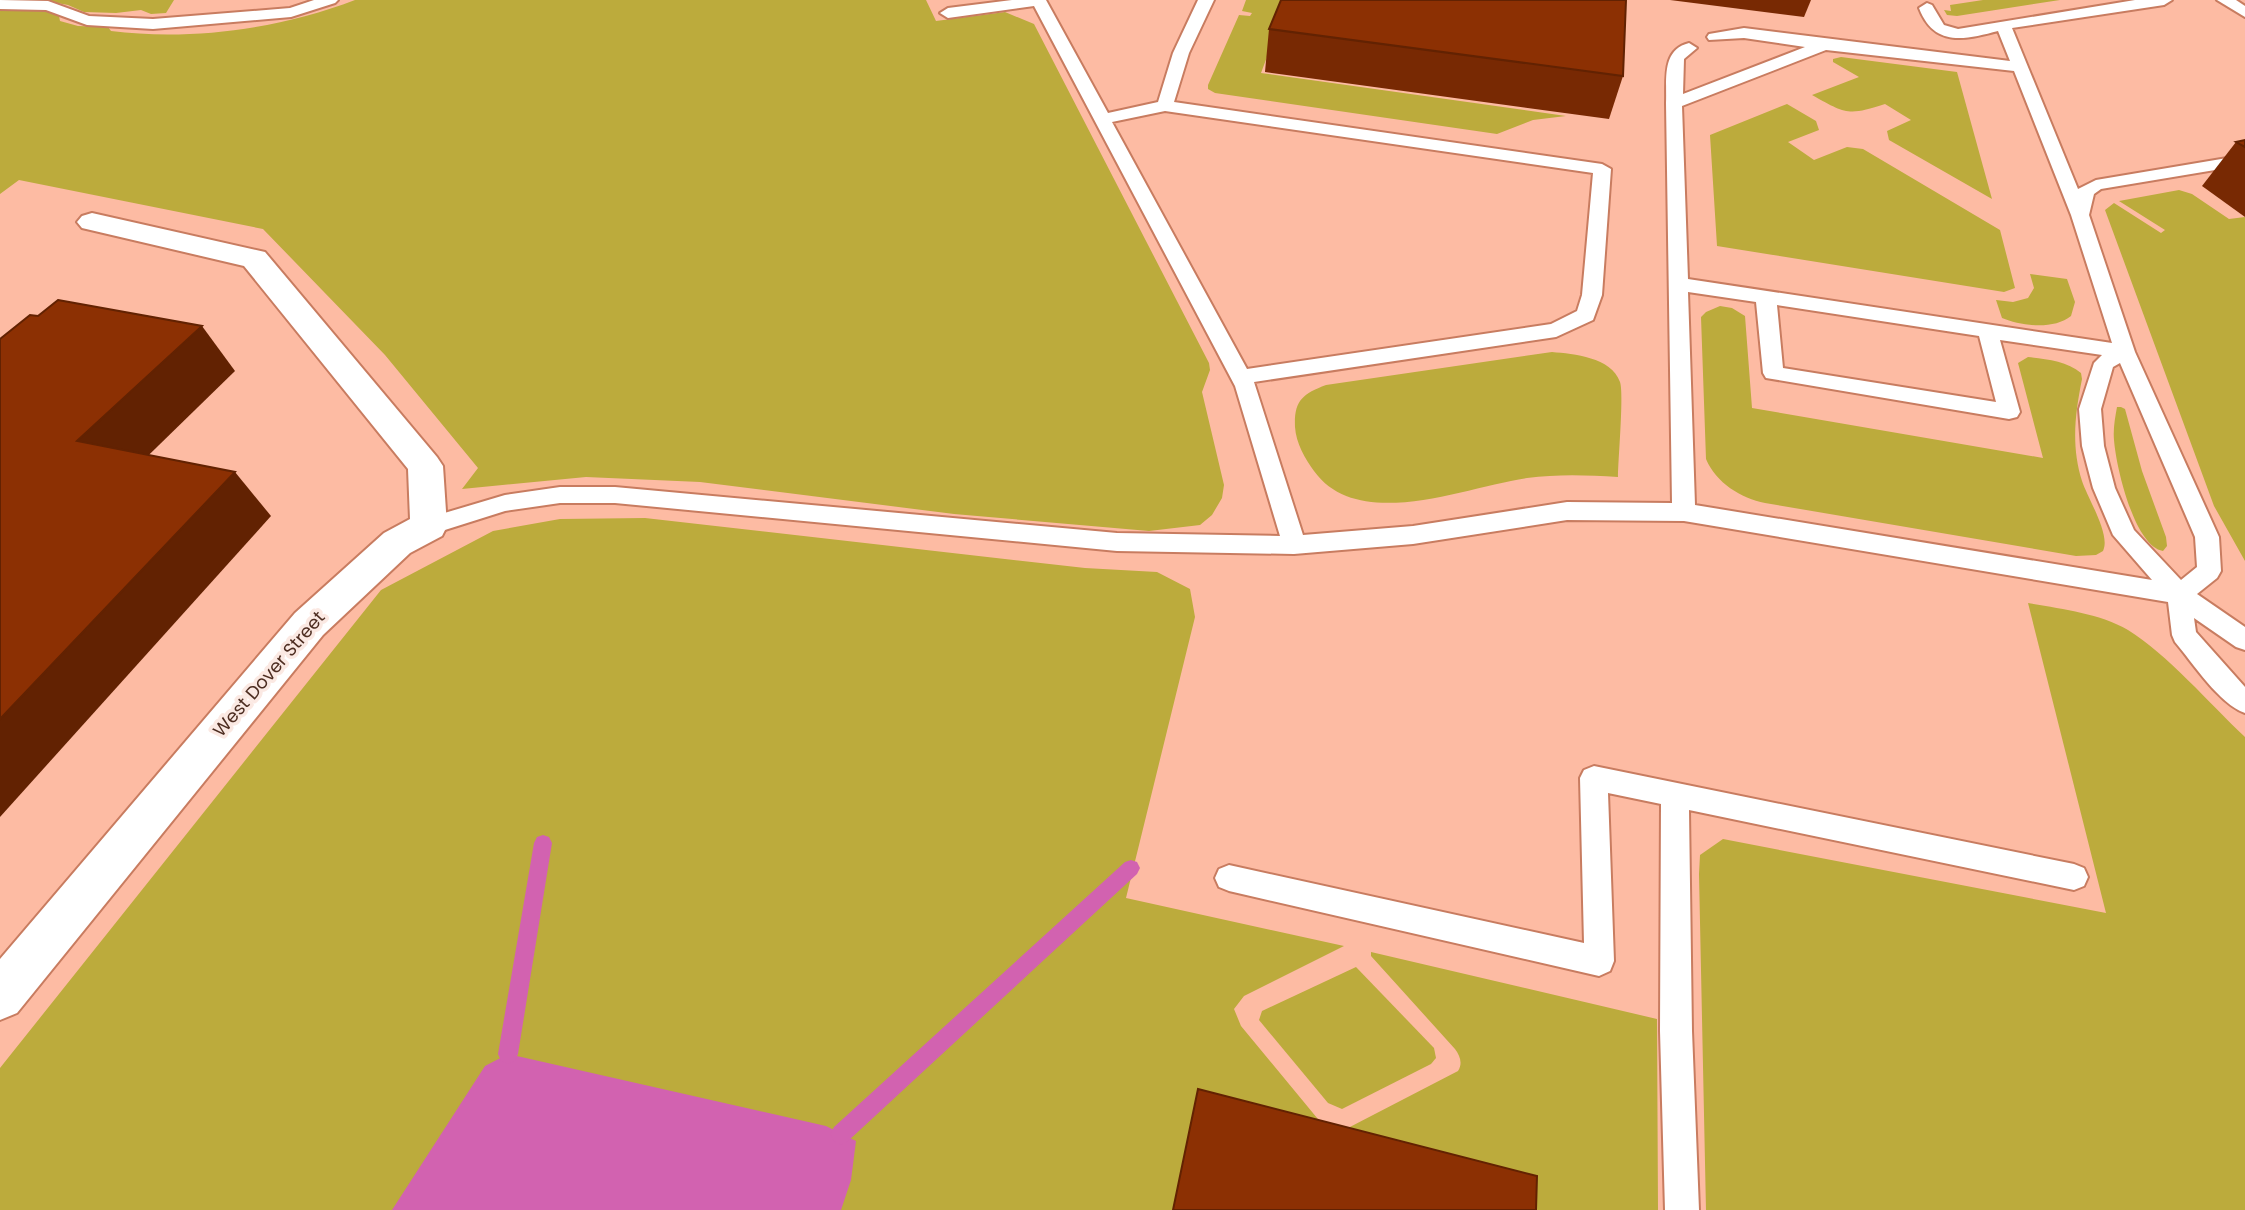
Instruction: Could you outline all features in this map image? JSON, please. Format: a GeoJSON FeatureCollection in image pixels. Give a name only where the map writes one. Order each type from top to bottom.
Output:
{"type":"FeatureCollection","features":[{"type":"Feature","properties":{"kind":"street"},"geometry":{"type":"LineString","coordinates":[[92,222],[254,259],[425,466],[429,526]]}},
{"type":"Feature","properties":{"kind":"street","name":"West Dover Street"},"geometry":{"type":"LineString","coordinates":[[0,996],[309,624],[397,543],[429,526]]}},
{"type":"Feature","properties":{"kind":"lane"},"geometry":{"type":"LineString","coordinates":[[0,4],[48,6],[87,20],[153,24],[291,12],[330,0]]}},
{"type":"Feature","properties":{"kind":"lane"},"geometry":{"type":"LineString","coordinates":[[1164,106],[1181,53],[1206,0]]}},
{"type":"Feature","properties":{"kind":"lane"},"geometry":{"type":"LineString","coordinates":[[1927,8],[1930,21],[1942,31],[1969,33],[2003,25],[2164,0]]}},
{"type":"Feature","properties":{"kind":"lane"},"geometry":{"type":"LineString","coordinates":[[2225,0],[2245,12]]}},
{"type":"Feature","properties":{"kind":"lane"},"geometry":{"type":"LineString","coordinates":[[948,13],[1039,1],[1246,386],[1294,545]]}},
{"type":"Feature","properties":{"kind":"lane"},"geometry":{"type":"LineString","coordinates":[[429,526],[505,503],[560,495],[615,495],[1117,542],[1294,545],[1413,535],[1567,512],[1684,512],[2179,594],[2209,571],[2207,537],[2125,352],[2080,215],[2003,25]]}},
{"type":"Feature","properties":{"kind":"lane"},"geometry":{"type":"LineString","coordinates":[[1715,37],[1744,33],[1824,45],[2020,66]]}},
{"type":"Feature","properties":{"kind":"lane"},"geometry":{"type":"LineString","coordinates":[[1674,103],[1824,45]]}},
{"type":"Feature","properties":{"kind":"lane"},"geometry":{"type":"LineString","coordinates":[[1684,512],[1674,103],[1676,59],[1689,48]]}},
{"type":"Feature","properties":{"kind":"lane"},"geometry":{"type":"LineString","coordinates":[[1102,119],[1164,106],[1602,169],[1592,295],[1586,315],[1556,330],[1241,377]]}},
{"type":"Feature","properties":{"kind":"lane"},"geometry":{"type":"LineString","coordinates":[[2080,215],[2085,192],[2096,186],[2245,160]]}},
{"type":"Feature","properties":{"kind":"lane"},"geometry":{"type":"LineString","coordinates":[[1678,284],[2125,352]]}},
{"type":"Feature","properties":{"kind":"lane"},"geometry":{"type":"LineString","coordinates":[[1766,298],[1773,373],[2009,412],[1988,331]]}},
{"type":"Feature","properties":{"kind":"lane"},"geometry":{"type":"LineString","coordinates":[[2125,352],[2104,363],[2090,409],[2093,446],[2104,488],[2125,535],[2179,594],[2245,640]]}},
{"type":"Feature","properties":{"kind":"lane"},"geometry":{"type":"LineString","coordinates":[[2179,594],[2184,635],[2233,692],[2245,702]]}},
{"type":"Feature","properties":{"kind":"lane"},"geometry":{"type":"LineString","coordinates":[[1229,878],[1599,961],[1594,778],[2074,877]]}},
{"type":"Feature","properties":{"kind":"lane"},"geometry":{"type":"LineString","coordinates":[[1675,795],[1676,1031],[1682,1210]]}},
{"type":"Feature","properties":{"kind":"shaded area"},"geometry":{"type":"Polygon","coordinates":[[[41,0],[174,0],[166,13],[151,14],[141,10],[116,13],[84,12],[68,5],[41,0]]]}},
{"type":"Feature","properties":{"kind":"shaded area"},"geometry":{"type":"Polygon","coordinates":[[[355,0],[926,0],[936,21],[1005,12],[1034,24],[1209,363],[1210,370],[1202,392],[1224,485],[1222,498],[1212,515],[1200,525],[1149,531],[954,514],[700,482],[586,477],[462,489],[478,468],[385,355],[263,229],[19,180],[0,194],[0,8],[45,9],[59,16],[60,21],[78,26],[108,27],[111,31],[172,34],[266,25],[355,0]]]}},
{"type":"Feature","properties":{"kind":"shaded area"},"geometry":{"type":"Polygon","coordinates":[[[1246,0],[1293,0],[1286,6],[1261,73],[1566,116],[1533,120],[1497,134],[1215,93],[1208,89],[1208,85],[1239,15],[1250,16],[1252,13],[1242,11],[1246,0]]]}},
{"type":"Feature","properties":{"kind":"shaded area"},"geometry":{"type":"Polygon","coordinates":[[[1983,0],[2060,0],[1957,16],[1947,15],[1944,10],[1951,11],[1950,5],[1983,0]]]}},
{"type":"Feature","properties":{"kind":"shaded area"},"geometry":{"type":"Polygon","coordinates":[[[1841,57],[1957,72],[1992,199],[1889,140],[1887,131],[1911,120],[1885,104],[1847,111],[1812,95],[1859,77],[1833,62],[1833,59],[1841,57]]]}},
{"type":"Feature","properties":{"kind":"shaded area"},"geometry":{"type":"Polygon","coordinates":[[[1787,104],[1816,121],[1819,130],[1788,142],[1814,160],[1847,147],[1863,149],[2000,230],[2015,288],[2004,292],[1717,246],[1710,135],[1787,104]]]}},
{"type":"Feature","properties":{"kind":"shaded area"},"geometry":{"type":"Polygon","coordinates":[[[2179,190],[2192,194],[2229,219],[2245,217],[2245,561],[2214,506],[2105,210],[2114,203],[2161,233],[2165,230],[2119,201],[2179,190]]]}},
{"type":"Feature","properties":{"kind":"shaded area"},"geometry":{"type":"Polygon","coordinates":[[[2030,274],[2067,279],[2075,302],[2071,316],[2047,325],[2018,323],[2002,318],[1996,300],[2013,302],[2028,298],[2034,288],[2030,274]]]}},
{"type":"Feature","properties":{"kind":"shaded area"},"geometry":{"type":"Polygon","coordinates":[[[1720,306],[1732,308],[1745,316],[1752,408],[2043,458],[2018,363],[2028,357],[2056,361],[2075,369],[2081,373],[2082,379],[2076,417],[2076,455],[2082,481],[2104,536],[2103,551],[2096,555],[2076,556],[1765,503],[1730,488],[1710,468],[1706,459],[1701,317],[1720,306]]]}},
{"type":"Feature","properties":{"kind":"shaded area"},"geometry":{"type":"Polygon","coordinates":[[[1552,352],[1591,358],[1609,367],[1620,382],[1618,477],[1572,475],[1527,478],[1444,496],[1385,503],[1357,500],[1333,489],[1314,471],[1299,445],[1295,427],[1298,405],[1305,395],[1326,385],[1552,352]]]}},
{"type":"Feature","properties":{"kind":"shaded area"},"geometry":{"type":"Polygon","coordinates":[[[2117,407],[2125,409],[2142,471],[2166,537],[2167,546],[2163,551],[2153,546],[2143,535],[2128,503],[2115,452],[2114,424],[2117,407]]]}},
{"type":"Feature","properties":{"kind":"shaded area"},"geometry":{"type":"Polygon","coordinates":[[[645,518],[1085,568],[1157,572],[1190,589],[1195,617],[1126,898],[1344,946],[1244,996],[1234,1009],[1241,1026],[1322,1124],[1174,1210],[0,1210],[0,1068],[381,590],[493,531],[560,519],[645,518]]]}},
{"type":"Feature","properties":{"kind":"shaded area"},"geometry":{"type":"Polygon","coordinates":[[[2028,603],[2092,616],[2128,630],[2173,666],[2245,737],[2245,1210],[1706,1210],[1700,855],[1723,839],[2106,913],[2028,603]]]}},
{"type":"Feature","properties":{"kind":"shaded area"},"geometry":{"type":"Polygon","coordinates":[[[1371,952],[1657,1019],[1658,1210],[1512,1210],[1346,1129],[1458,1071],[1460,1065],[1455,1049],[1371,956],[1371,952]]]}},
{"type":"Feature","properties":{"kind":"shaded area"},"geometry":{"type":"Polygon","coordinates":[[[1356,967],[1434,1048],[1436,1058],[1431,1064],[1342,1109],[1328,1103],[1259,1020],[1262,1011],[1356,967]]]}},
{"type":"Feature","properties":{"kind":"shaded area"},"geometry":{"type":"Polygon","coordinates":[[[508,1054],[826,1126],[856,1141],[851,1180],[841,1210],[392,1210],[485,1066],[508,1054]]]}},
{"type":"Feature","properties":{"kind":"building"},"geometry":{"type":"Polygon","coordinates":[[[1281,0],[1626,0],[1623,76],[1269,29],[1281,0]]]}},
{"type":"Feature","properties":{"kind":"building"},"geometry":{"type":"Polygon","coordinates":[[[2245,140],[2245,147],[2236,142],[2245,140]]]}},
{"type":"Feature","properties":{"kind":"building"},"geometry":{"type":"Polygon","coordinates":[[[58,300],[202,326],[77,441],[235,472],[0,719],[0,339],[30,315],[38,316],[58,300]]]}},
{"type":"Feature","properties":{"kind":"building"},"geometry":{"type":"Polygon","coordinates":[[[1198,1089],[1537,1176],[1536,1210],[1173,1210],[1198,1089]]]}},
{"type":"Feature","properties":{"kind":"waterway"},"geometry":{"type":"LineString","coordinates":[[508,1054],[543,843]]}},
{"type":"Feature","properties":{"kind":"waterway"},"geometry":{"type":"LineString","coordinates":[[841,1134],[1131,868]]}}]}
